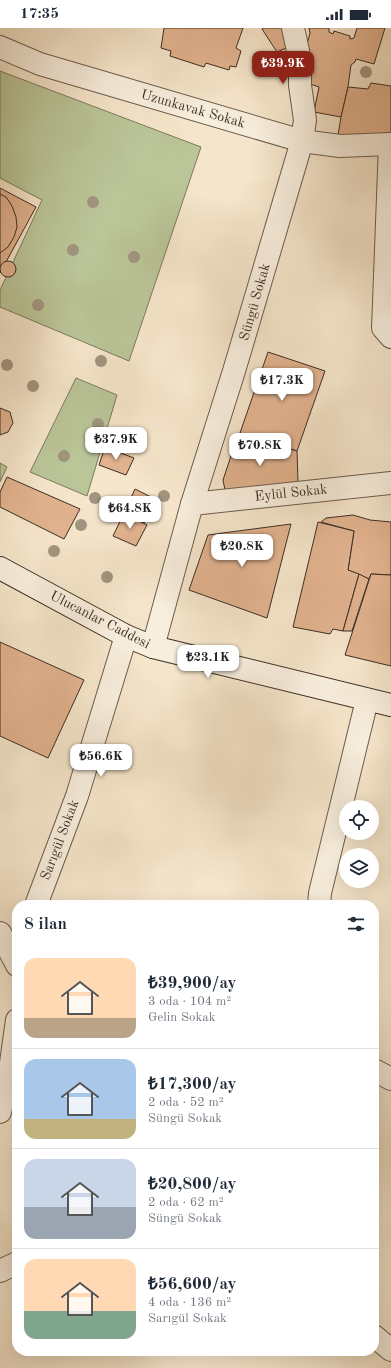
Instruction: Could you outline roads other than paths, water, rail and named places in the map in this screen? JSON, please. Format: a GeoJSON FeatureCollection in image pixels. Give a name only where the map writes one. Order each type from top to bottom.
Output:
{"type":"FeatureCollection","features":[{"type":"Feature","properties":{"kind":"street","name":"Süngü Sokak"},"geometry":{"type":"LineString","coordinates":[[153,648],[192,504],[234,371],[302,141],[305,120],[300,85],[300,60],[293,28]]}},
{"type":"Feature","properties":{"kind":"street","name":"Uzunkavak Sokak"},"geometry":{"type":"LineString","coordinates":[[0,46],[40,64],[302,141],[340,146],[391,144]]}},
{"type":"Feature","properties":{"kind":"street"},"geometry":{"type":"LineString","coordinates":[[391,144],[383,328],[391,337]]}},
{"type":"Feature","properties":{"kind":"street","name":"Eylül Sokak"},"geometry":{"type":"LineString","coordinates":[[192,504],[391,483]]}},
{"type":"Feature","properties":{"kind":"street","name":"Ulucanlar Caddesi"},"geometry":{"type":"LineString","coordinates":[[0,568],[126,636],[153,648],[391,705]]}},
{"type":"Feature","properties":{"kind":"street","name":"Sarıgül Sokak"},"geometry":{"type":"LineString","coordinates":[[38,900],[78,796],[126,636]]}},
{"type":"Feature","properties":{"kind":"street"},"geometry":{"type":"LineString","coordinates":[[319,900],[367,700]]}},
{"type":"Feature","properties":{"kind":"street"},"geometry":{"type":"LineString","coordinates":[[0,933],[12,956]]}},
{"type":"Feature","properties":{"kind":"street"},"geometry":{"type":"LineString","coordinates":[[0,1112],[12,1073]]}},
{"type":"Feature","properties":{"kind":"street"},"geometry":{"type":"LineString","coordinates":[[379,1073],[391,1079]]}},
{"type":"Feature","properties":{"kind":"street"},"geometry":{"type":"LineString","coordinates":[[0,1271],[12,1266]]}},
{"type":"Feature","properties":{"kind":"street"},"geometry":{"type":"LineString","coordinates":[[379,1340],[391,1350]]}},
{"type":"Feature","properties":{"kind":"street"},"geometry":{"type":"LineString","coordinates":[[386,1368],[391,1362]]}}]}
